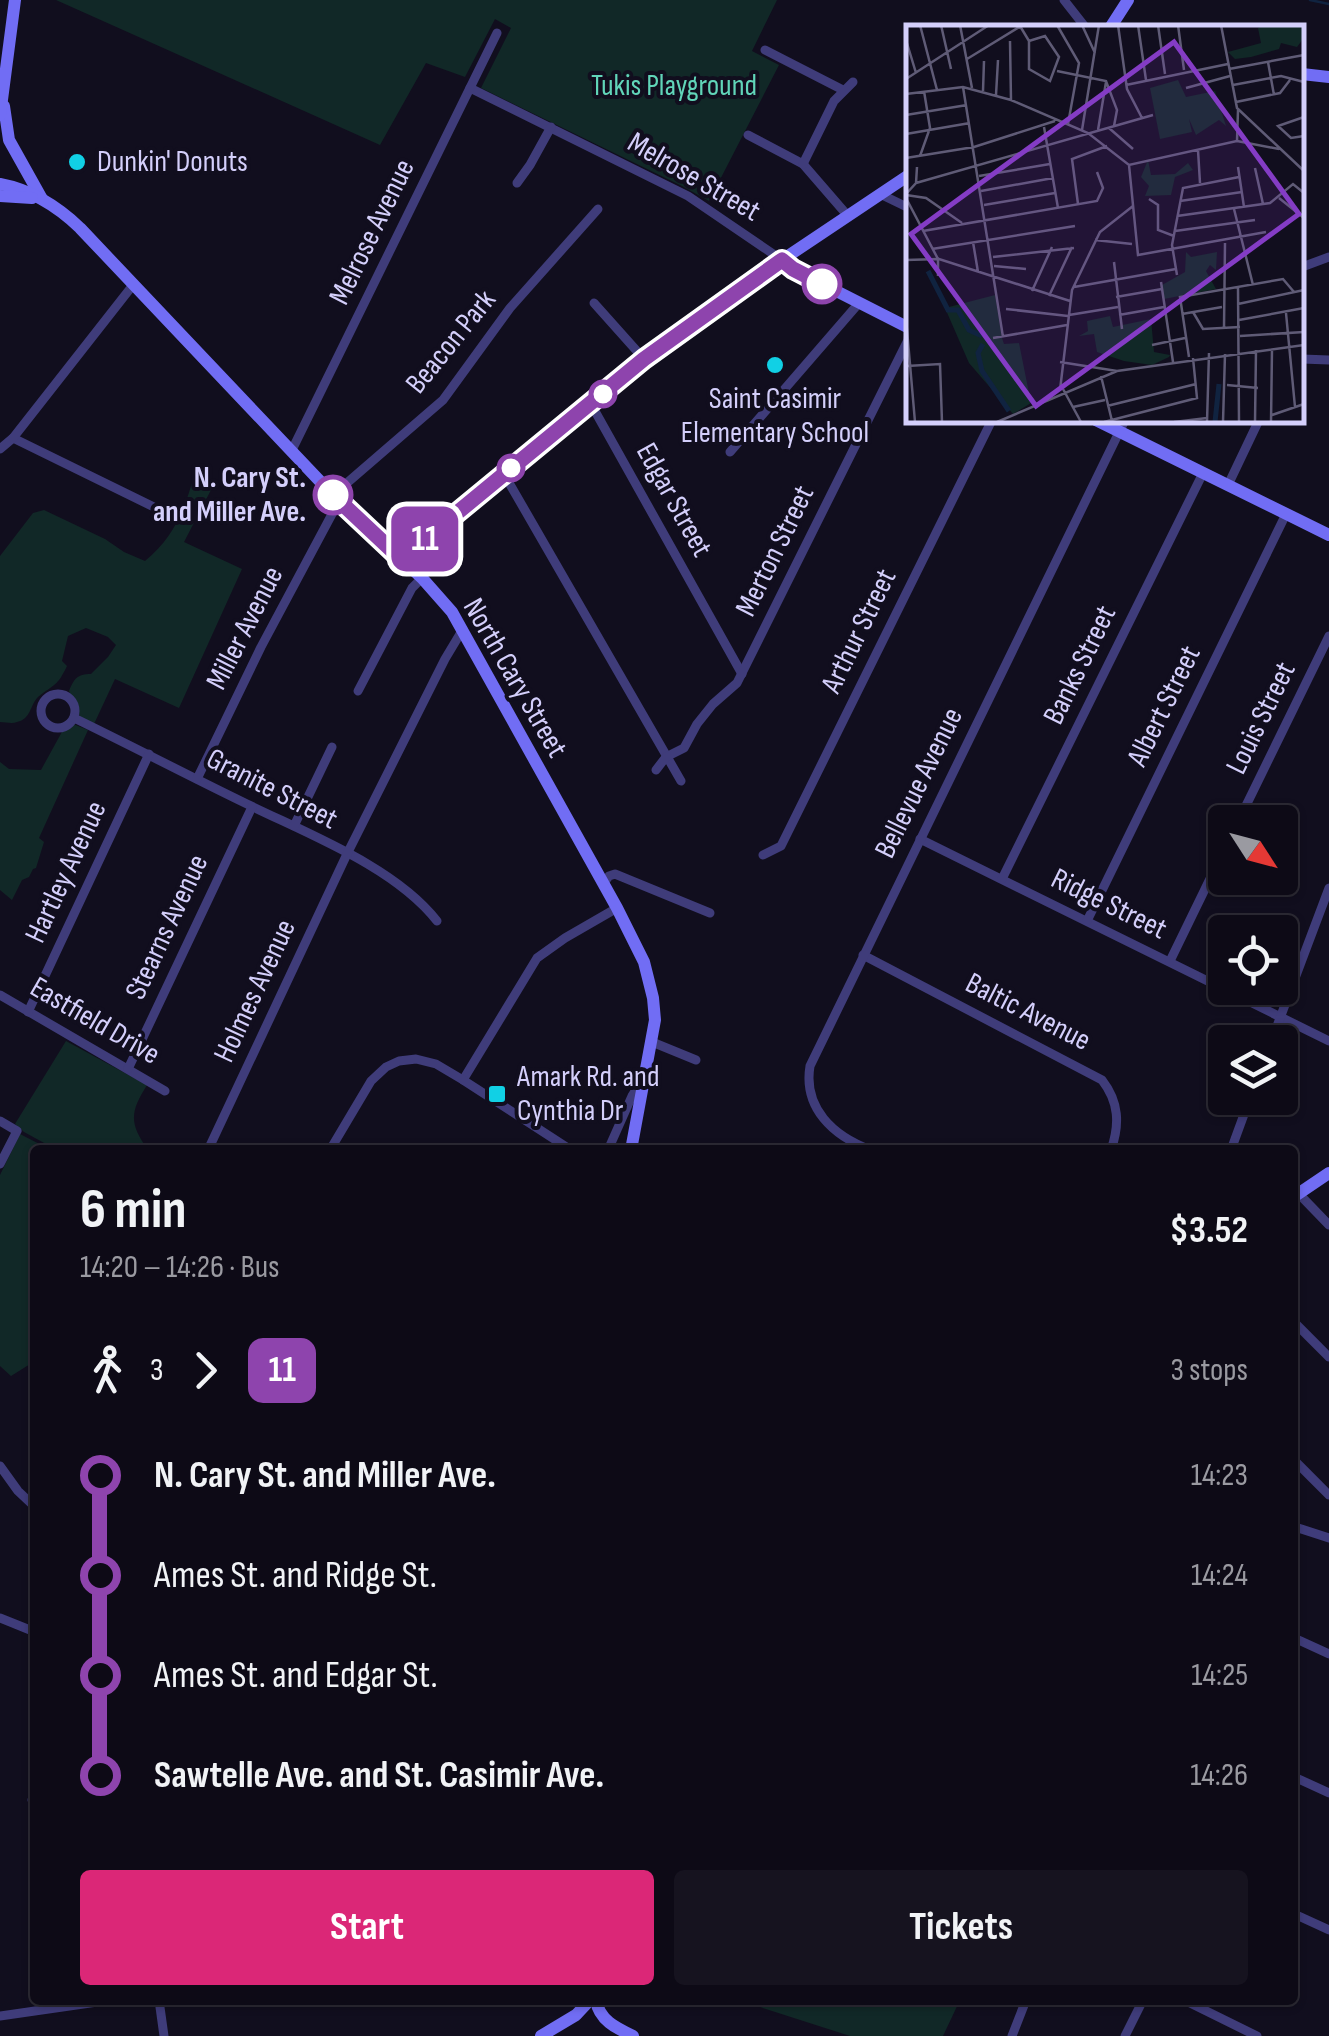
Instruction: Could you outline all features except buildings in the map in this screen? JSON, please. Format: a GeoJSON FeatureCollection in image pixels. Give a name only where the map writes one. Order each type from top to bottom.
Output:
{"type":"FeatureCollection","features":[{"type":"Feature","properties":{"kind":"street"},"geometry":{"type":"LineString","coordinates":[[0,115],[15,0]]}},
{"type":"Feature","properties":{"kind":"street"},"geometry":{"type":"LineString","coordinates":[[1064,0],[1084,25]]}},
{"type":"Feature","properties":{"kind":"street"},"geometry":{"type":"LineString","coordinates":[[1112,25],[1128,0]]}},
{"type":"Feature","properties":{"kind":"street","name":"Melrose Avenue"},"geometry":{"type":"LineString","coordinates":[[291,452],[497,34]]}},
{"type":"Feature","properties":{"kind":"street"},"geometry":{"type":"LineString","coordinates":[[765,50],[843,90]]}},
{"type":"Feature","properties":{"kind":"street"},"geometry":{"type":"LineString","coordinates":[[1304,74],[1329,78]]}},
{"type":"Feature","properties":{"kind":"street"},"geometry":{"type":"LineString","coordinates":[[803,164],[834,101],[853,82]]}},
{"type":"Feature","properties":{"kind":"street","name":"Melrose Street"},"geometry":{"type":"LineString","coordinates":[[470,88],[688,196],[782,260]]}},
{"type":"Feature","properties":{"kind":"street"},"geometry":{"type":"LineString","coordinates":[[3,94],[10,140],[42,199]]}},
{"type":"Feature","properties":{"kind":"street"},"geometry":{"type":"LineString","coordinates":[[517,183],[551,127]]}},
{"type":"Feature","properties":{"kind":"street"},"geometry":{"type":"LineString","coordinates":[[748,135],[803,164],[848,216]]}},
{"type":"Feature","properties":{"kind":"street"},"geometry":{"type":"LineString","coordinates":[[401,559],[644,359],[906,177]]}},
{"type":"Feature","properties":{"kind":"street","name":"North Cary Street"},"geometry":{"type":"LineString","coordinates":[[0,184],[42,199],[80,228],[291,452],[452,612],[644,962],[655,1020],[632,1145]]}},
{"type":"Feature","properties":{"kind":"street"},"geometry":{"type":"LineString","coordinates":[[880,194],[906,207]]}},
{"type":"Feature","properties":{"kind":"street"},"geometry":{"type":"LineString","coordinates":[[0,196],[42,199]]}},
{"type":"Feature","properties":{"kind":"street","name":"Beacon Park"},"geometry":{"type":"LineString","coordinates":[[336,498],[443,400],[510,308],[598,209]]}},
{"type":"Feature","properties":{"kind":"street"},"geometry":{"type":"LineString","coordinates":[[1304,266],[1329,256]]}},
{"type":"Feature","properties":{"kind":"street"},"geometry":{"type":"LineString","coordinates":[[782,260],[906,328]]}},
{"type":"Feature","properties":{"kind":"street"},"geometry":{"type":"LineString","coordinates":[[0,448],[13,438],[132,285]]}},
{"type":"Feature","properties":{"kind":"street"},"geometry":{"type":"LineString","coordinates":[[730,452],[860,302]]}},
{"type":"Feature","properties":{"kind":"street"},"geometry":{"type":"LineString","coordinates":[[594,303],[644,359]]}},
{"type":"Feature","properties":{"kind":"street","name":"Merton Street"},"geometry":{"type":"LineString","coordinates":[[656,770],[666,757],[684,748],[713,704],[737,683],[906,344]]}},
{"type":"Feature","properties":{"kind":"street"},"geometry":{"type":"LineString","coordinates":[[1304,359],[1329,360]]}},
{"type":"Feature","properties":{"kind":"street","name":"Edgar Street"},"geometry":{"type":"LineString","coordinates":[[591,404],[742,674]]}},
{"type":"Feature","properties":{"kind":"street","name":"Arthur Street"},"geometry":{"type":"LineString","coordinates":[[764,856],[780,846],[991,422]]}},
{"type":"Feature","properties":{"kind":"street"},"geometry":{"type":"LineString","coordinates":[[1228,485],[1258,422]]}},
{"type":"Feature","properties":{"kind":"street"},"geometry":{"type":"LineString","coordinates":[[1122,426],[1203,473],[1329,535]]}},
{"type":"Feature","properties":{"kind":"street","name":"Bellevue Avenue"},"geometry":{"type":"LineString","coordinates":[[860,1145],[826,1120],[810,1096],[810,1066],[1122,426]]}},
{"type":"Feature","properties":{"kind":"street"},"geometry":{"type":"LineString","coordinates":[[13,438],[160,510]]}},
{"type":"Feature","properties":{"kind":"street","name":"Banks Street"},"geometry":{"type":"LineString","coordinates":[[1002,879],[1203,473]]}},
{"type":"Feature","properties":{"kind":"street"},"geometry":{"type":"LineString","coordinates":[[504,474],[682,782]]}},
{"type":"Feature","properties":{"kind":"street","name":"Miller Avenue"},"geometry":{"type":"LineString","coordinates":[[197,779],[336,498]]}},
{"type":"Feature","properties":{"kind":"street","name":"Albert Street"},"geometry":{"type":"LineString","coordinates":[[1087,921],[1286,514]]}},
{"type":"Feature","properties":{"kind":"street"},"geometry":{"type":"LineString","coordinates":[[358,691],[412,588],[422,578]]}},
{"type":"Feature","properties":{"kind":"street","name":"Holmes Avenue"},"geometry":{"type":"LineString","coordinates":[[210,1145],[347,854],[462,630]]}},
{"type":"Feature","properties":{"kind":"street","name":"Louis Street"},"geometry":{"type":"LineString","coordinates":[[1246,805],[1329,636]]}},
{"type":"Feature","properties":{"kind":"street","name":"Granite Street"},"geometry":{"type":"LineString","coordinates":[[74,718],[394,879],[436,921]]}},
{"type":"Feature","properties":{"kind":"street"},"geometry":{"type":"LineString","coordinates":[[294,826],[332,747]]}},
{"type":"Feature","properties":{"kind":"street","name":"Hartley Avenue"},"geometry":{"type":"LineString","coordinates":[[28,1012],[149,754]]}},
{"type":"Feature","properties":{"kind":"street","name":"Stearns Avenue"},"geometry":{"type":"LineString","coordinates":[[128,1069],[252,806]]}},
{"type":"Feature","properties":{"kind":"street","name":"Ridge Street"},"geometry":{"type":"LineString","coordinates":[[920,839],[1329,1042]]}},
{"type":"Feature","properties":{"kind":"street"},"geometry":{"type":"LineString","coordinates":[[603,884],[615,874],[710,913]]}},
{"type":"Feature","properties":{"kind":"street"},"geometry":{"type":"LineString","coordinates":[[1170,961],[1208,883]]}},
{"type":"Feature","properties":{"kind":"street"},"geometry":{"type":"LineString","coordinates":[[1278,1025],[1329,888]]}},
{"type":"Feature","properties":{"kind":"street"},"geometry":{"type":"LineString","coordinates":[[463,1080],[537,958],[617,908]]}},
{"type":"Feature","properties":{"kind":"street","name":"Baltic Avenue"},"geometry":{"type":"LineString","coordinates":[[863,955],[1102,1080],[1118,1114],[1112,1145]]}},
{"type":"Feature","properties":{"kind":"street","name":"Eastfield Drive"},"geometry":{"type":"LineString","coordinates":[[0,994],[165,1091]]}},
{"type":"Feature","properties":{"kind":"street"},"geometry":{"type":"LineString","coordinates":[[652,1042],[696,1060]]}},
{"type":"Feature","properties":{"kind":"street"},"geometry":{"type":"LineString","coordinates":[[333,1145],[371,1082],[399,1061],[416,1059],[436,1064],[563,1145]]}},
{"type":"Feature","properties":{"kind":"street","name":"North Cary Street"},"geometry":{"type":"LineString","coordinates":[[610,1145],[642,1080]]}},
{"type":"Feature","properties":{"kind":"street"},"geometry":{"type":"LineString","coordinates":[[1232,1145],[1243,1115]]}},
{"type":"Feature","properties":{"kind":"street"},"geometry":{"type":"LineString","coordinates":[[0,1120],[17,1131],[0,1164]]}},
{"type":"Feature","properties":{"kind":"street"},"geometry":{"type":"LineString","coordinates":[[1298,1195],[1329,1173]]}},
{"type":"Feature","properties":{"kind":"street"},"geometry":{"type":"LineString","coordinates":[[1298,1198],[1329,1224]]}},
{"type":"Feature","properties":{"kind":"street"},"geometry":{"type":"LineString","coordinates":[[1298,1326],[1329,1358]]}},
{"type":"Feature","properties":{"kind":"street"},"geometry":{"type":"LineString","coordinates":[[1298,1464],[1329,1494]]}},
{"type":"Feature","properties":{"kind":"street"},"geometry":{"type":"LineString","coordinates":[[0,1466],[30,1503]]}},
{"type":"Feature","properties":{"kind":"street"},"geometry":{"type":"LineString","coordinates":[[1298,1528],[1329,1538]]}},
{"type":"Feature","properties":{"kind":"street"},"geometry":{"type":"LineString","coordinates":[[0,1618],[30,1630]]}},
{"type":"Feature","properties":{"kind":"street"},"geometry":{"type":"LineString","coordinates":[[1298,1641],[1329,1654]]}},
{"type":"Feature","properties":{"kind":"street"},"geometry":{"type":"LineString","coordinates":[[1298,1779],[1329,1794]]}},
{"type":"Feature","properties":{"kind":"street"},"geometry":{"type":"LineString","coordinates":[[1298,1916],[1329,1930]]}},
{"type":"Feature","properties":{"kind":"street"},"geometry":{"type":"LineString","coordinates":[[0,2016],[76,2005]]}},
{"type":"Feature","properties":{"kind":"street"},"geometry":{"type":"LineString","coordinates":[[160,2005],[164,2036]]}},
{"type":"Feature","properties":{"kind":"street"},"geometry":{"type":"LineString","coordinates":[[542,2036],[587,2005]]}},
{"type":"Feature","properties":{"kind":"street"},"geometry":{"type":"LineString","coordinates":[[596,2005],[606,2020],[633,2036]]}},
{"type":"Feature","properties":{"kind":"street"},"geometry":{"type":"LineString","coordinates":[[1012,2036],[1024,2005]]}},
{"type":"Feature","properties":{"kind":"street"},"geometry":{"type":"LineString","coordinates":[[1125,2036],[1140,2005]]}},
{"type":"Feature","properties":{"kind":"street"},"geometry":{"type":"LineString","coordinates":[[1194,2005],[1257,2036]]}},
{"type":"Feature","properties":{"kind":"green space","name":"Tukis Playground"},"geometry":{"type":"Polygon","coordinates":[[[56,0],[777,0],[752,51],[779,65],[709,201],[481,88],[511,28],[495,19],[465,77],[426,63],[380,145],[56,0]]]}},
{"type":"Feature","properties":{"kind":"green space"},"geometry":{"type":"Polygon","coordinates":[[[194,476],[212,488],[184,542],[242,569],[179,708],[115,679],[94,724],[80,717],[69,691],[74,680],[91,674],[116,645],[108,637],[86,628],[68,636],[62,661],[67,666],[64,673],[38,697],[25,718],[15,723],[0,722],[0,556],[33,513],[44,510],[145,561],[177,523],[194,476]]]}},
{"type":"Feature","properties":{"kind":"green space"},"geometry":{"type":"Polygon","coordinates":[[[73,724],[88,730],[39,838],[44,842],[36,868],[22,880],[12,900],[0,890],[0,762],[9,769],[41,770],[63,730],[73,724]]]}},
{"type":"Feature","properties":{"kind":"green space"},"geometry":{"type":"Polygon","coordinates":[[[66,1041],[147,1085],[134,1118],[145,1145],[48,1145],[15,1124],[66,1041]]]}},
{"type":"Feature","properties":{"kind":"green space"},"geometry":{"type":"Polygon","coordinates":[[[20,1134],[41,1145],[30,1145],[30,1364],[11,1376],[0,1366],[0,1175],[20,1134]]]}},
{"type":"Feature","properties":{"kind":"green space"},"geometry":{"type":"Polygon","coordinates":[[[754,2005],[958,2005],[943,2036],[850,2036],[754,2005]]]}},
{"type":"Feature","properties":{"kind":"waterway"},"geometry":{"type":"LineString","coordinates":[[1310,0],[1329,4]]}},
{"type":"Feature","properties":{"kind":"bus line","name":"11"},"geometry":{"type":"LineString","coordinates":[[333,495],[401,559],[644,359],[782,260],[822,284]]}},
{"type":"Feature","properties":{"kind":"place","name":"Dunkin' Donuts"},"geometry":{"type":"Point","coordinates":[77,162]}},
{"type":"Feature","properties":{"kind":"place","name":"Saint Casimir Elementary School"},"geometry":{"type":"Point","coordinates":[775,365]}},
{"type":"Feature","properties":{"kind":"place","name":"N. Cary St. and Miller Ave."},"geometry":{"type":"Point","coordinates":[333,495]}},
{"type":"Feature","properties":{"kind":"place","name":"Amark Rd. and Cynthia Dr"},"geometry":{"type":"Point","coordinates":[497,1094]}}]}
